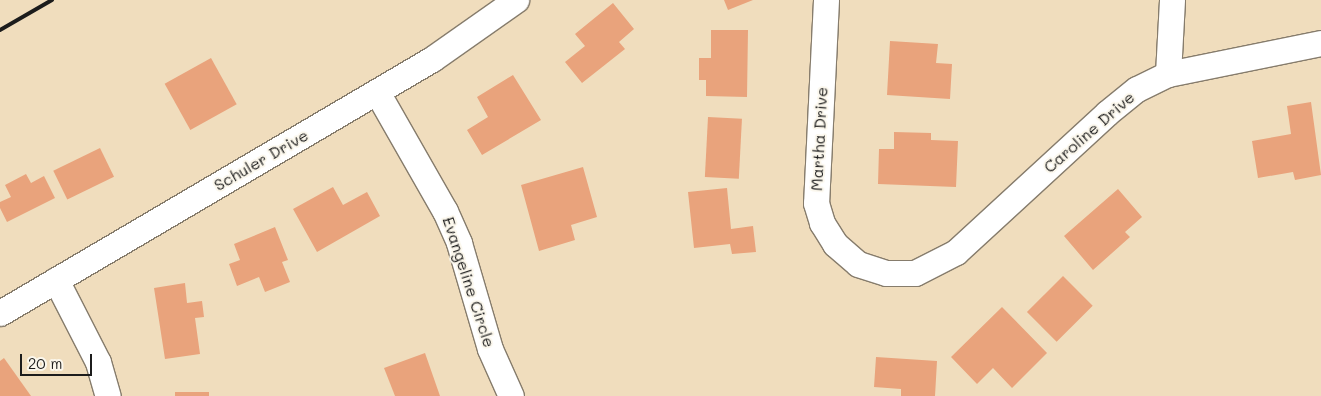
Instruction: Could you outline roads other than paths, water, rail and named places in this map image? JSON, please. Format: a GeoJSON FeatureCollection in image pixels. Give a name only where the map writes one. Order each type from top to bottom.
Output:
{"type":"FeatureCollection","features":[{"type":"Feature","properties":{"kind":"street","name":"Schuler Drive"},"geometry":{"type":"LineString","coordinates":[[0,313],[378,92],[469,36],[516,0]]}},
{"type":"Feature","properties":{"kind":"street","name":"Martha Drive"},"geometry":{"type":"LineString","coordinates":[[826,0],[816,203],[822,223],[835,244],[858,264],[886,273]]}},
{"type":"Feature","properties":{"kind":"street"},"geometry":{"type":"LineString","coordinates":[[1168,74],[1172,0]]}},
{"type":"Feature","properties":{"kind":"street","name":"Caroline Drive"},"geometry":{"type":"LineString","coordinates":[[886,273],[915,273],[956,252],[1107,113],[1137,90],[1168,74],[1321,43]]}},
{"type":"Feature","properties":{"kind":"street","name":"Evangeline Circle"},"geometry":{"type":"LineString","coordinates":[[378,92],[445,210],[459,242],[490,349],[511,396]]}},
{"type":"Feature","properties":{"kind":"street"},"geometry":{"type":"LineString","coordinates":[[56,280],[98,362],[108,396]]}},
{"type":"Feature","properties":{"kind":"railway"},"geometry":{"type":"LineString","coordinates":[[0,30],[52,0]]}}]}
